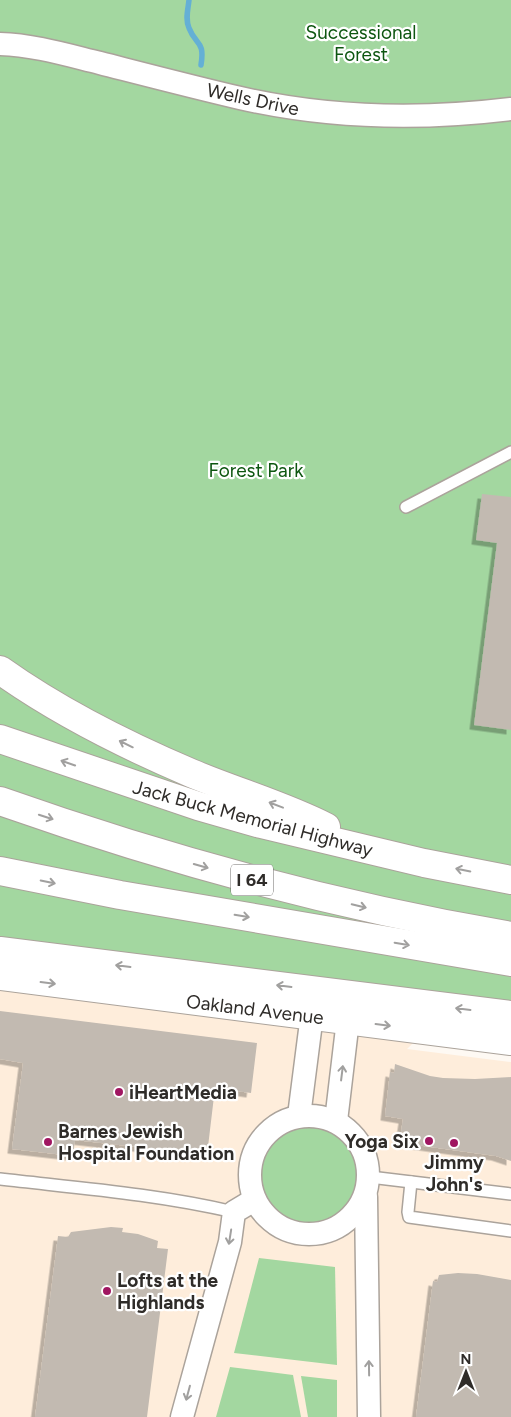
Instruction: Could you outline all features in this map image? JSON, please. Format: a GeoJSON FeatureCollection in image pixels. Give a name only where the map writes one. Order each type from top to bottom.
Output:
{"type":"FeatureCollection","features":[{"type":"Feature","properties":{"kind":"main road"},"geometry":{"type":"LineString","coordinates":[[0,670],[60,708],[108,735],[193,774],[303,816],[367,850]]}},
{"type":"Feature","properties":{"kind":"main road","name":"Jack Buck Memorial Highway"},"geometry":{"type":"LineString","coordinates":[[0,739],[198,806],[367,850],[511,880]]}},
{"type":"Feature","properties":{"kind":"main road","name":"I 64"},"geometry":{"type":"LineString","coordinates":[[0,801],[144,849],[272,886],[408,917],[511,936]]}},
{"type":"Feature","properties":{"kind":"main road"},"geometry":{"type":"LineString","coordinates":[[0,871],[130,897],[511,962]]}},
{"type":"Feature","properties":{"kind":"main road","name":"Oakland Avenue"},"geometry":{"type":"LineString","coordinates":[[0,951],[350,1008],[511,1041]]}},
{"type":"Feature","properties":{"kind":"main road","name":"Oakland Avenue"},"geometry":{"type":"LineString","coordinates":[[0,976],[314,1003]]}},
{"type":"Feature","properties":{"kind":"main road","name":"Oakland Avenue"},"geometry":{"type":"LineString","coordinates":[[350,1008],[511,1015]]}},
{"type":"Feature","properties":{"kind":"street","name":"Wells Drive"},"geometry":{"type":"LineString","coordinates":[[0,44],[45,50],[241,98],[311,111],[430,116],[511,109]]}},
{"type":"Feature","properties":{"kind":"street"},"geometry":{"type":"LineString","coordinates":[[299,1116],[314,1003]]}},
{"type":"Feature","properties":{"kind":"street"},"geometry":{"type":"LineString","coordinates":[[336,1121],[350,1008]]}},
{"type":"Feature","properties":{"kind":"street"},"geometry":{"type":"LineString","coordinates":[[368,1187],[352,1218],[336,1229],[314,1234],[291,1232],[269,1221],[254,1200],[250,1176],[254,1153],[265,1134],[281,1122],[299,1116],[318,1117],[336,1121],[354,1134],[366,1156],[368,1187],[370,1417]]}},
{"type":"Feature","properties":{"kind":"street"},"geometry":{"type":"LineString","coordinates":[[182,1417],[230,1242],[234,1212],[254,1200]]}},
{"type":"Feature","properties":{"kind":"lane"},"geometry":{"type":"LineString","coordinates":[[406,506],[511,452]]}},
{"type":"Feature","properties":{"kind":"lane"},"geometry":{"type":"LineString","coordinates":[[0,1179],[111,1192],[234,1212]]}},
{"type":"Feature","properties":{"kind":"lane"},"geometry":{"type":"LineString","coordinates":[[368,1187],[411,1182],[511,1194]]}},
{"type":"Feature","properties":{"kind":"lane"},"geometry":{"type":"LineString","coordinates":[[411,1182],[409,1217],[511,1231]]}},
{"type":"Feature","properties":{"kind":"shaded area"},"geometry":{"type":"Polygon","coordinates":[[[0,988],[417,1039],[407,1049],[511,1062],[511,1417],[0,1417],[0,988]]]}},
{"type":"Feature","properties":{"kind":"green space","name":"Forest Park"},"geometry":{"type":"Polygon","coordinates":[[[0,0],[511,0],[511,1003],[0,940],[0,0]]]}},
{"type":"Feature","properties":{"kind":"green space"},"geometry":{"type":"Polygon","coordinates":[[[309,1127],[327,1131],[343,1141],[353,1157],[357,1175],[353,1193],[343,1209],[327,1219],[309,1223],[291,1219],[275,1209],[265,1193],[261,1175],[265,1157],[275,1141],[291,1131],[309,1127]]]}},
{"type":"Feature","properties":{"kind":"green space"},"geometry":{"type":"Polygon","coordinates":[[[259,1258],[335,1267],[337,1365],[234,1353],[259,1258]]]}},
{"type":"Feature","properties":{"kind":"green space"},"geometry":{"type":"Polygon","coordinates":[[[230,1367],[293,1375],[301,1417],[216,1417],[230,1367]]]}},
{"type":"Feature","properties":{"kind":"green space"},"geometry":{"type":"Polygon","coordinates":[[[301,1376],[337,1380],[337,1417],[308,1417],[301,1376]]]}},
{"type":"Feature","properties":{"kind":"building"},"geometry":{"type":"Polygon","coordinates":[[[482,494],[511,497],[511,730],[474,725],[497,543],[476,540],[482,494]]]}},
{"type":"Feature","properties":{"kind":"building"},"geometry":{"type":"Polygon","coordinates":[[[0,1011],[257,1043],[251,1093],[215,1088],[207,1155],[75,1140],[73,1156],[12,1149],[23,1063],[0,1059],[0,1011]]]}},
{"type":"Feature","properties":{"kind":"building"},"geometry":{"type":"Polygon","coordinates":[[[395,1064],[430,1076],[443,1078],[511,1077],[511,1161],[496,1156],[409,1144],[410,1133],[401,1132],[403,1119],[385,1116],[390,1072],[394,1073],[395,1064]]]}},
{"type":"Feature","properties":{"kind":"building","name":"Lofts at the Highlands"},"geometry":{"type":"Polygon","coordinates":[[[111,1227],[123,1228],[122,1232],[138,1234],[158,1241],[157,1248],[168,1249],[147,1417],[35,1417],[58,1236],[68,1237],[71,1232],[111,1227]]]}},
{"type":"Feature","properties":{"kind":"building"},"geometry":{"type":"Polygon","coordinates":[[[458,1273],[511,1280],[511,1417],[416,1417],[433,1281],[437,1282],[439,1275],[458,1273]]]}},
{"type":"Feature","properties":{"kind":"waterway"},"geometry":{"type":"LineString","coordinates":[[189,0],[187,21],[192,34],[201,47],[201,65]]}},
{"type":"Feature","properties":{"kind":"place","name":"iHeartMedia"},"geometry":{"type":"Point","coordinates":[119,1092]}},
{"type":"Feature","properties":{"kind":"place","name":"Yoga Six"},"geometry":{"type":"Point","coordinates":[429,1141]}},
{"type":"Feature","properties":{"kind":"place","name":"Barnes Jewish Hospital Foundation"},"geometry":{"type":"Point","coordinates":[48,1142]}},
{"type":"Feature","properties":{"kind":"place","name":"Jimmy John's"},"geometry":{"type":"Point","coordinates":[454,1143]}},
{"type":"Feature","properties":{"kind":"place","name":"Lofts at the Highlands"},"geometry":{"type":"Point","coordinates":[107,1291]}},
{"type":"Feature","properties":{"kind":"park label","name":"Successional Forest"},"geometry":{"type":"Point","coordinates":[361,43]}}]}
